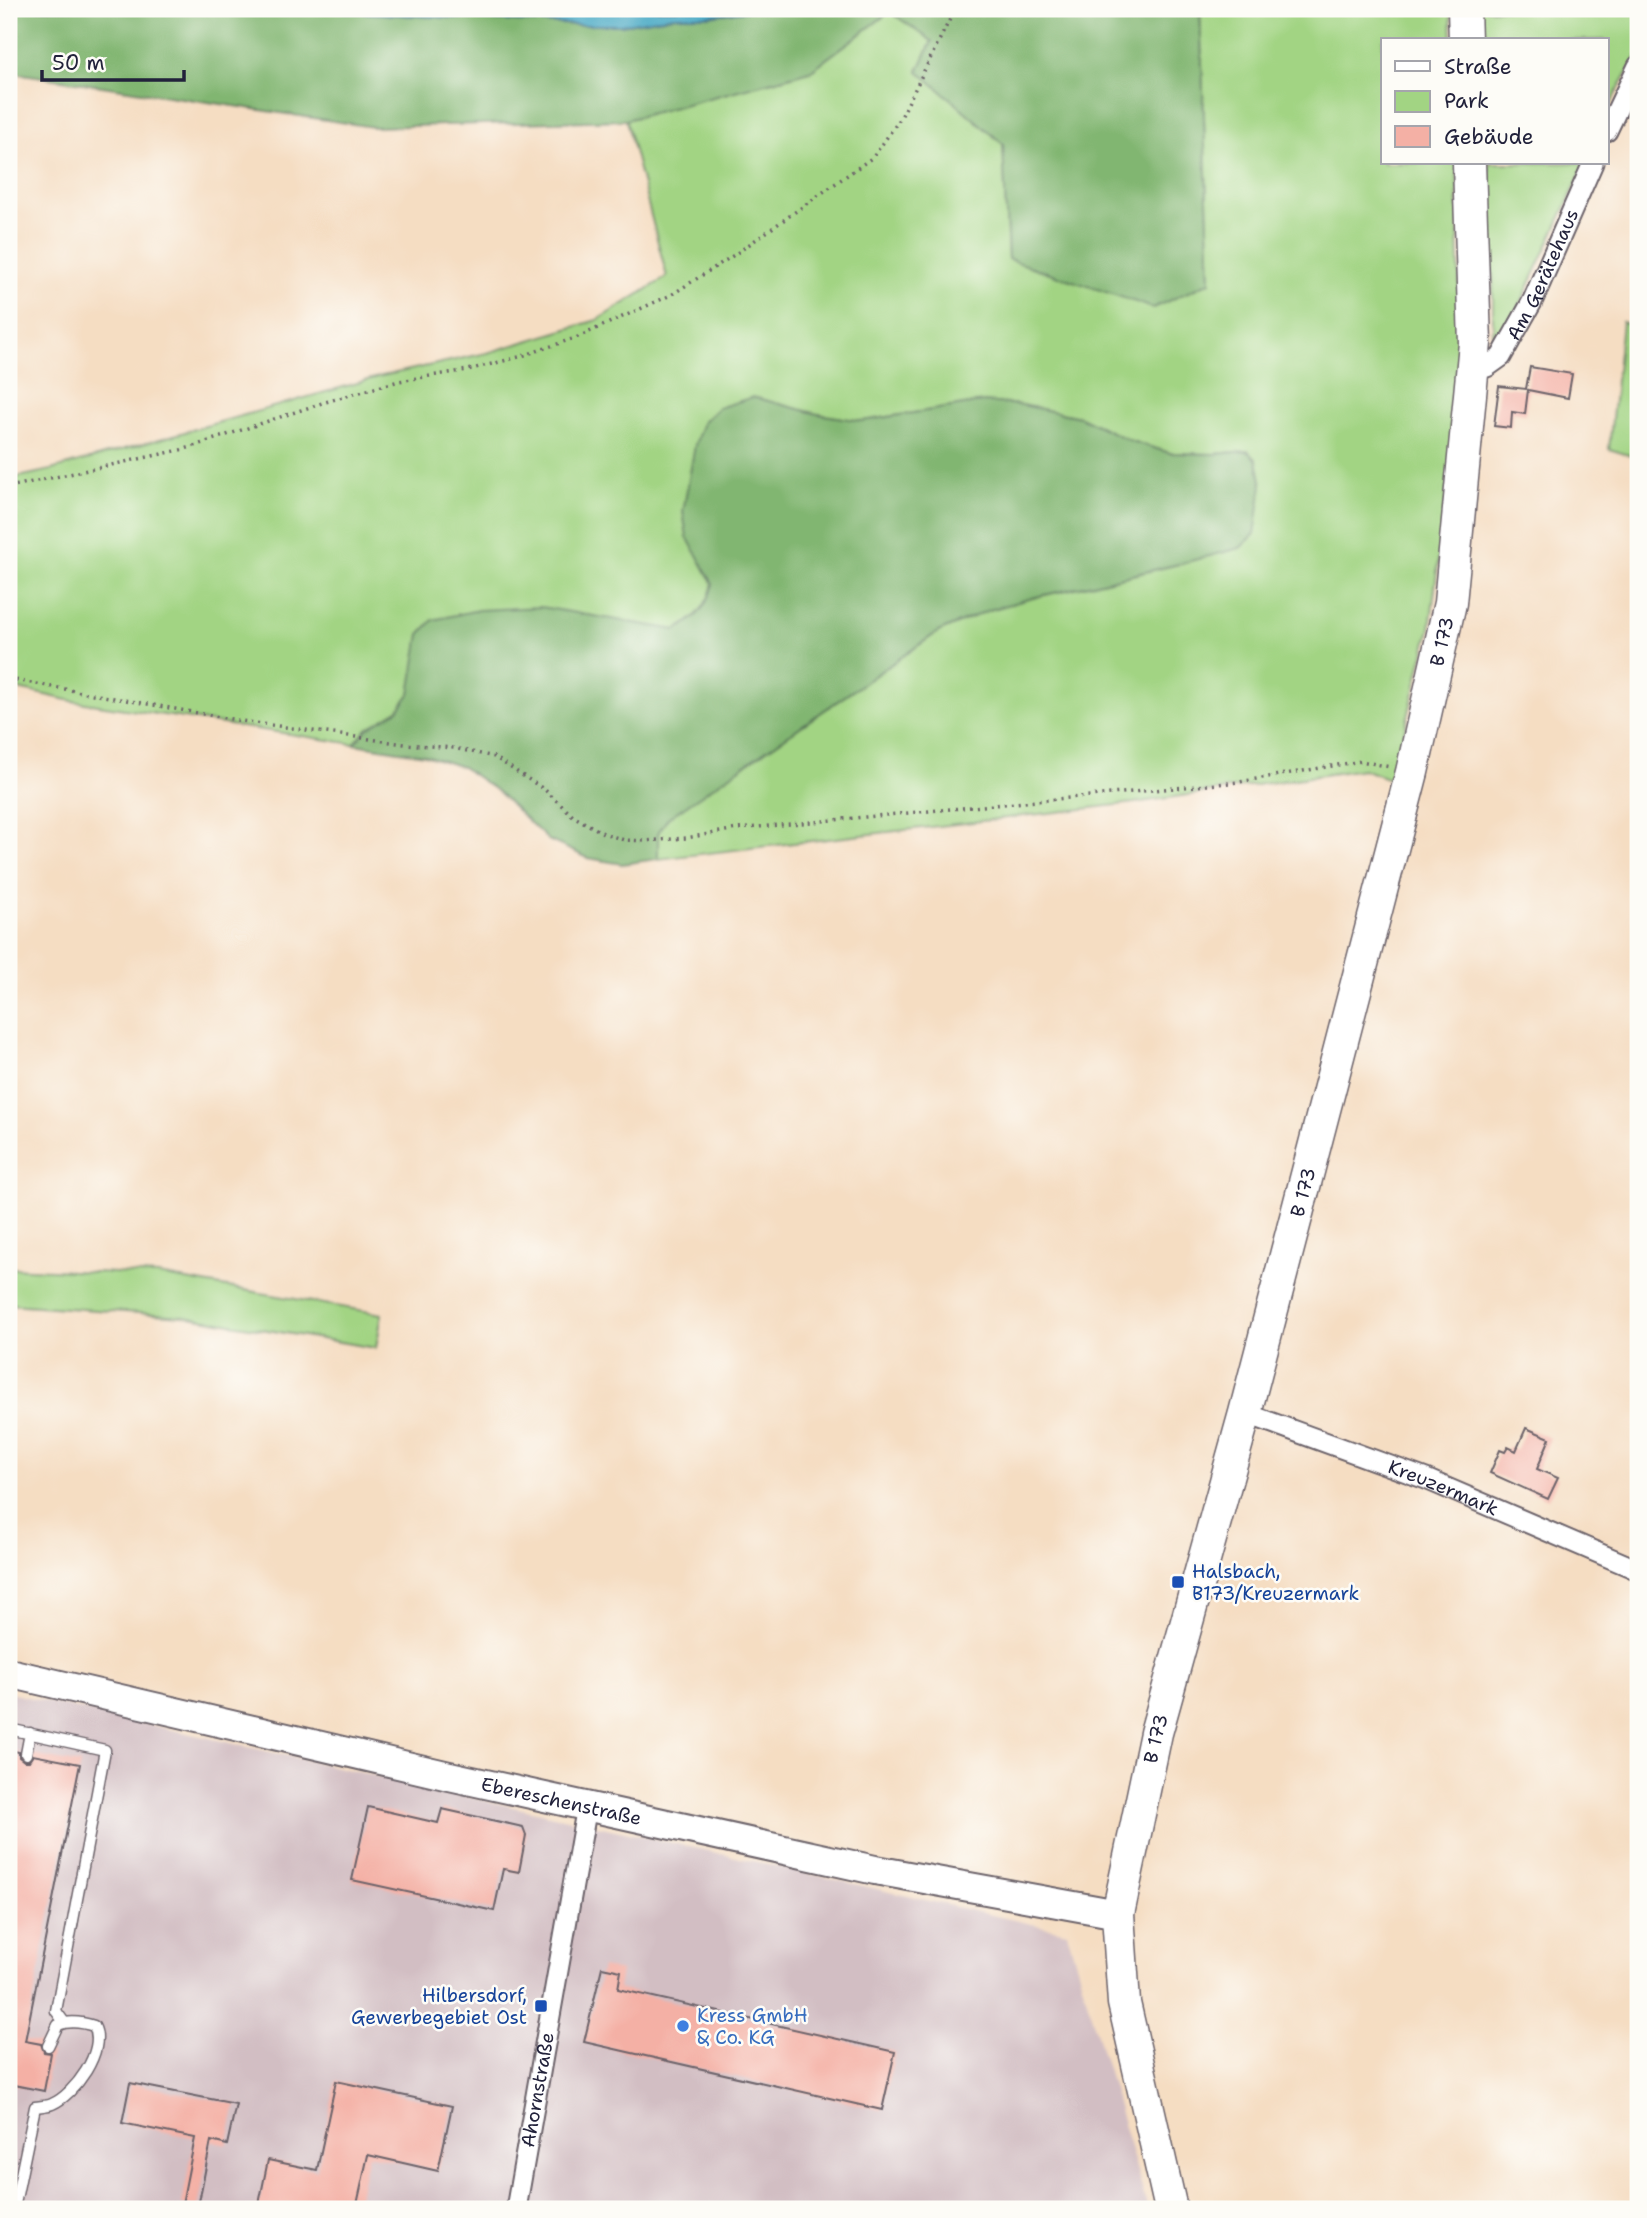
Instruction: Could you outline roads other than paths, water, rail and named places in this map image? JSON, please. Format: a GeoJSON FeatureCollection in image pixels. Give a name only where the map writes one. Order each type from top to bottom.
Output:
{"type":"FeatureCollection","features":[{"type":"Feature","properties":{"kind":"main road"},"geometry":{"type":"LineString","coordinates":[[1464,9],[1465,38]]}},
{"type":"Feature","properties":{"kind":"main road","name":"B 173"},"geometry":{"type":"LineString","coordinates":[[1171,2209],[1124,2003],[1118,1914],[1156,1733],[1245,1413],[1412,772],[1450,603],[1475,343],[1469,164]]}},
{"type":"Feature","properties":{"kind":"street"},"geometry":{"type":"LineString","coordinates":[[1608,129],[1638,66]]}},
{"type":"Feature","properties":{"kind":"street","name":"Am Gerätehaus"},"geometry":{"type":"LineString","coordinates":[[1473,369],[1487,367],[1501,357],[1532,302],[1592,164]]}},
{"type":"Feature","properties":{"kind":"street","name":"Kreuzermark"},"geometry":{"type":"LineString","coordinates":[[1245,1413],[1426,1479],[1638,1570]]}},
{"type":"Feature","properties":{"kind":"street","name":"Ebereschenstraße"},"geometry":{"type":"LineString","coordinates":[[9,1673],[875,1870],[1118,1914]]}},
{"type":"Feature","properties":{"kind":"street","name":"Ahornstraße"},"geometry":{"type":"LineString","coordinates":[[516,2209],[587,1806]]}},
{"type":"Feature","properties":{"kind":"lane"},"geometry":{"type":"LineString","coordinates":[[9,1729],[106,1750],[56,2011],[64,2022]]}},
{"type":"Feature","properties":{"kind":"lane"},"geometry":{"type":"LineString","coordinates":[[26,1754],[30,1733]]}},
{"type":"Feature","properties":{"kind":"lane"},"geometry":{"type":"LineString","coordinates":[[14,2209],[36,2107],[52,2105],[85,2073],[97,2049],[98,2034],[94,2026],[81,2022],[64,2022],[58,2025],[48,2046]]}},
{"type":"Feature","properties":{"kind":"water"},"geometry":{"type":"Polygon","coordinates":[[[334,9],[759,9],[707,16],[675,16],[621,25],[580,25],[334,9]]]}},
{"type":"Feature","properties":{"kind":"place","name":"Halsbach, B173/Kreuzermark"},"geometry":{"type":"Point","coordinates":[1178,1582]}},
{"type":"Feature","properties":{"kind":"place","name":"Hilbersdorf, Gewerbegebiet Ost"},"geometry":{"type":"Point","coordinates":[541,2006]}},
{"type":"Feature","properties":{"kind":"place","name":"Kress GmbH & Co. KG"},"geometry":{"type":"Point","coordinates":[683,2026]}}]}
